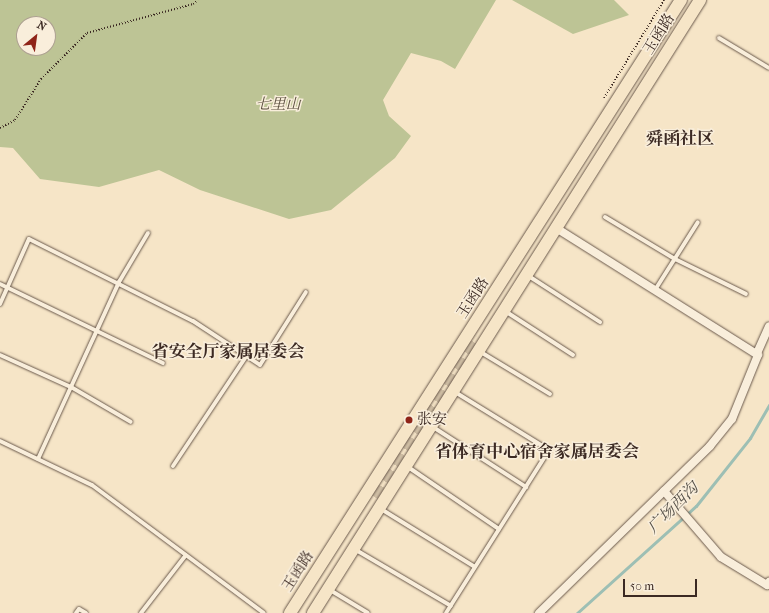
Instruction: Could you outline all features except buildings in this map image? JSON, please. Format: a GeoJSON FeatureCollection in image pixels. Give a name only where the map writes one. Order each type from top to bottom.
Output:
{"type":"FeatureCollection","features":[{"type":"Feature","properties":{"kind":"main road","name":"玉函路"},"geometry":{"type":"LineString","coordinates":[[290,613],[681,0]]}},
{"type":"Feature","properties":{"kind":"main road","name":"玉函路"},"geometry":{"type":"LineString","coordinates":[[313,613],[700,0]]}},
{"type":"Feature","properties":{"kind":"street"},"geometry":{"type":"LineString","coordinates":[[539,613],[710,446],[732,419],[758,355],[556,228]]}},
{"type":"Feature","properties":{"kind":"street"},"geometry":{"type":"LineString","coordinates":[[758,351],[769,326]]}},
{"type":"Feature","properties":{"kind":"street"},"geometry":{"type":"LineString","coordinates":[[664,491],[721,557],[768,585]]}},
{"type":"Feature","properties":{"kind":"lane"},"geometry":{"type":"LineString","coordinates":[[719,38],[769,68]]}},
{"type":"Feature","properties":{"kind":"lane"},"geometry":{"type":"LineString","coordinates":[[605,217],[675,259],[746,294]]}},
{"type":"Feature","properties":{"kind":"lane"},"geometry":{"type":"LineString","coordinates":[[655,290],[698,222]]}},
{"type":"Feature","properties":{"kind":"lane"},"geometry":{"type":"LineString","coordinates":[[38,459],[119,282],[148,233]]}},
{"type":"Feature","properties":{"kind":"lane"},"geometry":{"type":"LineString","coordinates":[[0,304],[29,239],[119,282],[192,321],[245,358],[260,365],[306,292]]}},
{"type":"Feature","properties":{"kind":"lane"},"geometry":{"type":"LineString","coordinates":[[527,274],[600,322]]}},
{"type":"Feature","properties":{"kind":"lane"},"geometry":{"type":"LineString","coordinates":[[0,284],[98,329],[163,362]]}},
{"type":"Feature","properties":{"kind":"lane"},"geometry":{"type":"LineString","coordinates":[[504,310],[573,355]]}},
{"type":"Feature","properties":{"kind":"lane"},"geometry":{"type":"LineString","coordinates":[[479,351],[550,394]]}},
{"type":"Feature","properties":{"kind":"lane"},"geometry":{"type":"LineString","coordinates":[[0,355],[71,387],[131,422]]}},
{"type":"Feature","properties":{"kind":"lane"},"geometry":{"type":"LineString","coordinates":[[173,466],[245,358]]}},
{"type":"Feature","properties":{"kind":"lane"},"geometry":{"type":"LineString","coordinates":[[446,613],[549,450],[454,391]]}},
{"type":"Feature","properties":{"kind":"lane"},"geometry":{"type":"LineString","coordinates":[[431,426],[526,487]]}},
{"type":"Feature","properties":{"kind":"lane"},"geometry":{"type":"LineString","coordinates":[[0,441],[92,485],[264,613]]}},
{"type":"Feature","properties":{"kind":"lane"},"geometry":{"type":"LineString","coordinates":[[406,466],[499,529]]}},
{"type":"Feature","properties":{"kind":"lane"},"geometry":{"type":"LineString","coordinates":[[379,508],[475,567]]}},
{"type":"Feature","properties":{"kind":"lane"},"geometry":{"type":"LineString","coordinates":[[354,548],[451,606]]}},
{"type":"Feature","properties":{"kind":"lane"},"geometry":{"type":"LineString","coordinates":[[141,613],[186,555]]}},
{"type":"Feature","properties":{"kind":"lane"},"geometry":{"type":"LineString","coordinates":[[328,589],[368,613]]}},
{"type":"Feature","properties":{"kind":"lane"},"geometry":{"type":"LineString","coordinates":[[76,613],[79,609],[86,613]]}},
{"type":"Feature","properties":{"kind":"path"},"geometry":{"type":"LineString","coordinates":[[0,128],[15,120],[41,79],[87,33],[193,4],[198,0]]}},
{"type":"Feature","properties":{"kind":"green space","name":"七里山"},"geometry":{"type":"Polygon","coordinates":[[[0,0],[496,0],[455,69],[441,61],[411,53],[383,100],[389,116],[411,136],[395,158],[331,210],[289,219],[200,190],[159,170],[99,187],[40,179],[13,148],[0,147],[0,0]]]}},
{"type":"Feature","properties":{"kind":"green space"},"geometry":{"type":"Polygon","coordinates":[[[512,0],[614,0],[629,15],[573,34],[512,0]]]}},
{"type":"Feature","properties":{"kind":"waterway","name":"广场西沟"},"geometry":{"type":"LineString","coordinates":[[577,613],[696,506],[750,438],[769,405]]}},
{"type":"Feature","properties":{"kind":"tunnel"},"geometry":{"type":"LineString","coordinates":[[372,495],[474,335]]}},
{"type":"Feature","properties":{"kind":"place","name":"张安"},"geometry":{"type":"Point","coordinates":[409,420]}},
{"type":"Feature","properties":{"kind":"district","name":"舜函社区"},"geometry":{"type":"Point","coordinates":[680,139]}},
{"type":"Feature","properties":{"kind":"district","name":"省安全厅家属居委会"},"geometry":{"type":"Point","coordinates":[228,352]}},
{"type":"Feature","properties":{"kind":"district","name":"省体育中心宿舍家属居委会"},"geometry":{"type":"Point","coordinates":[537,452]}}]}
